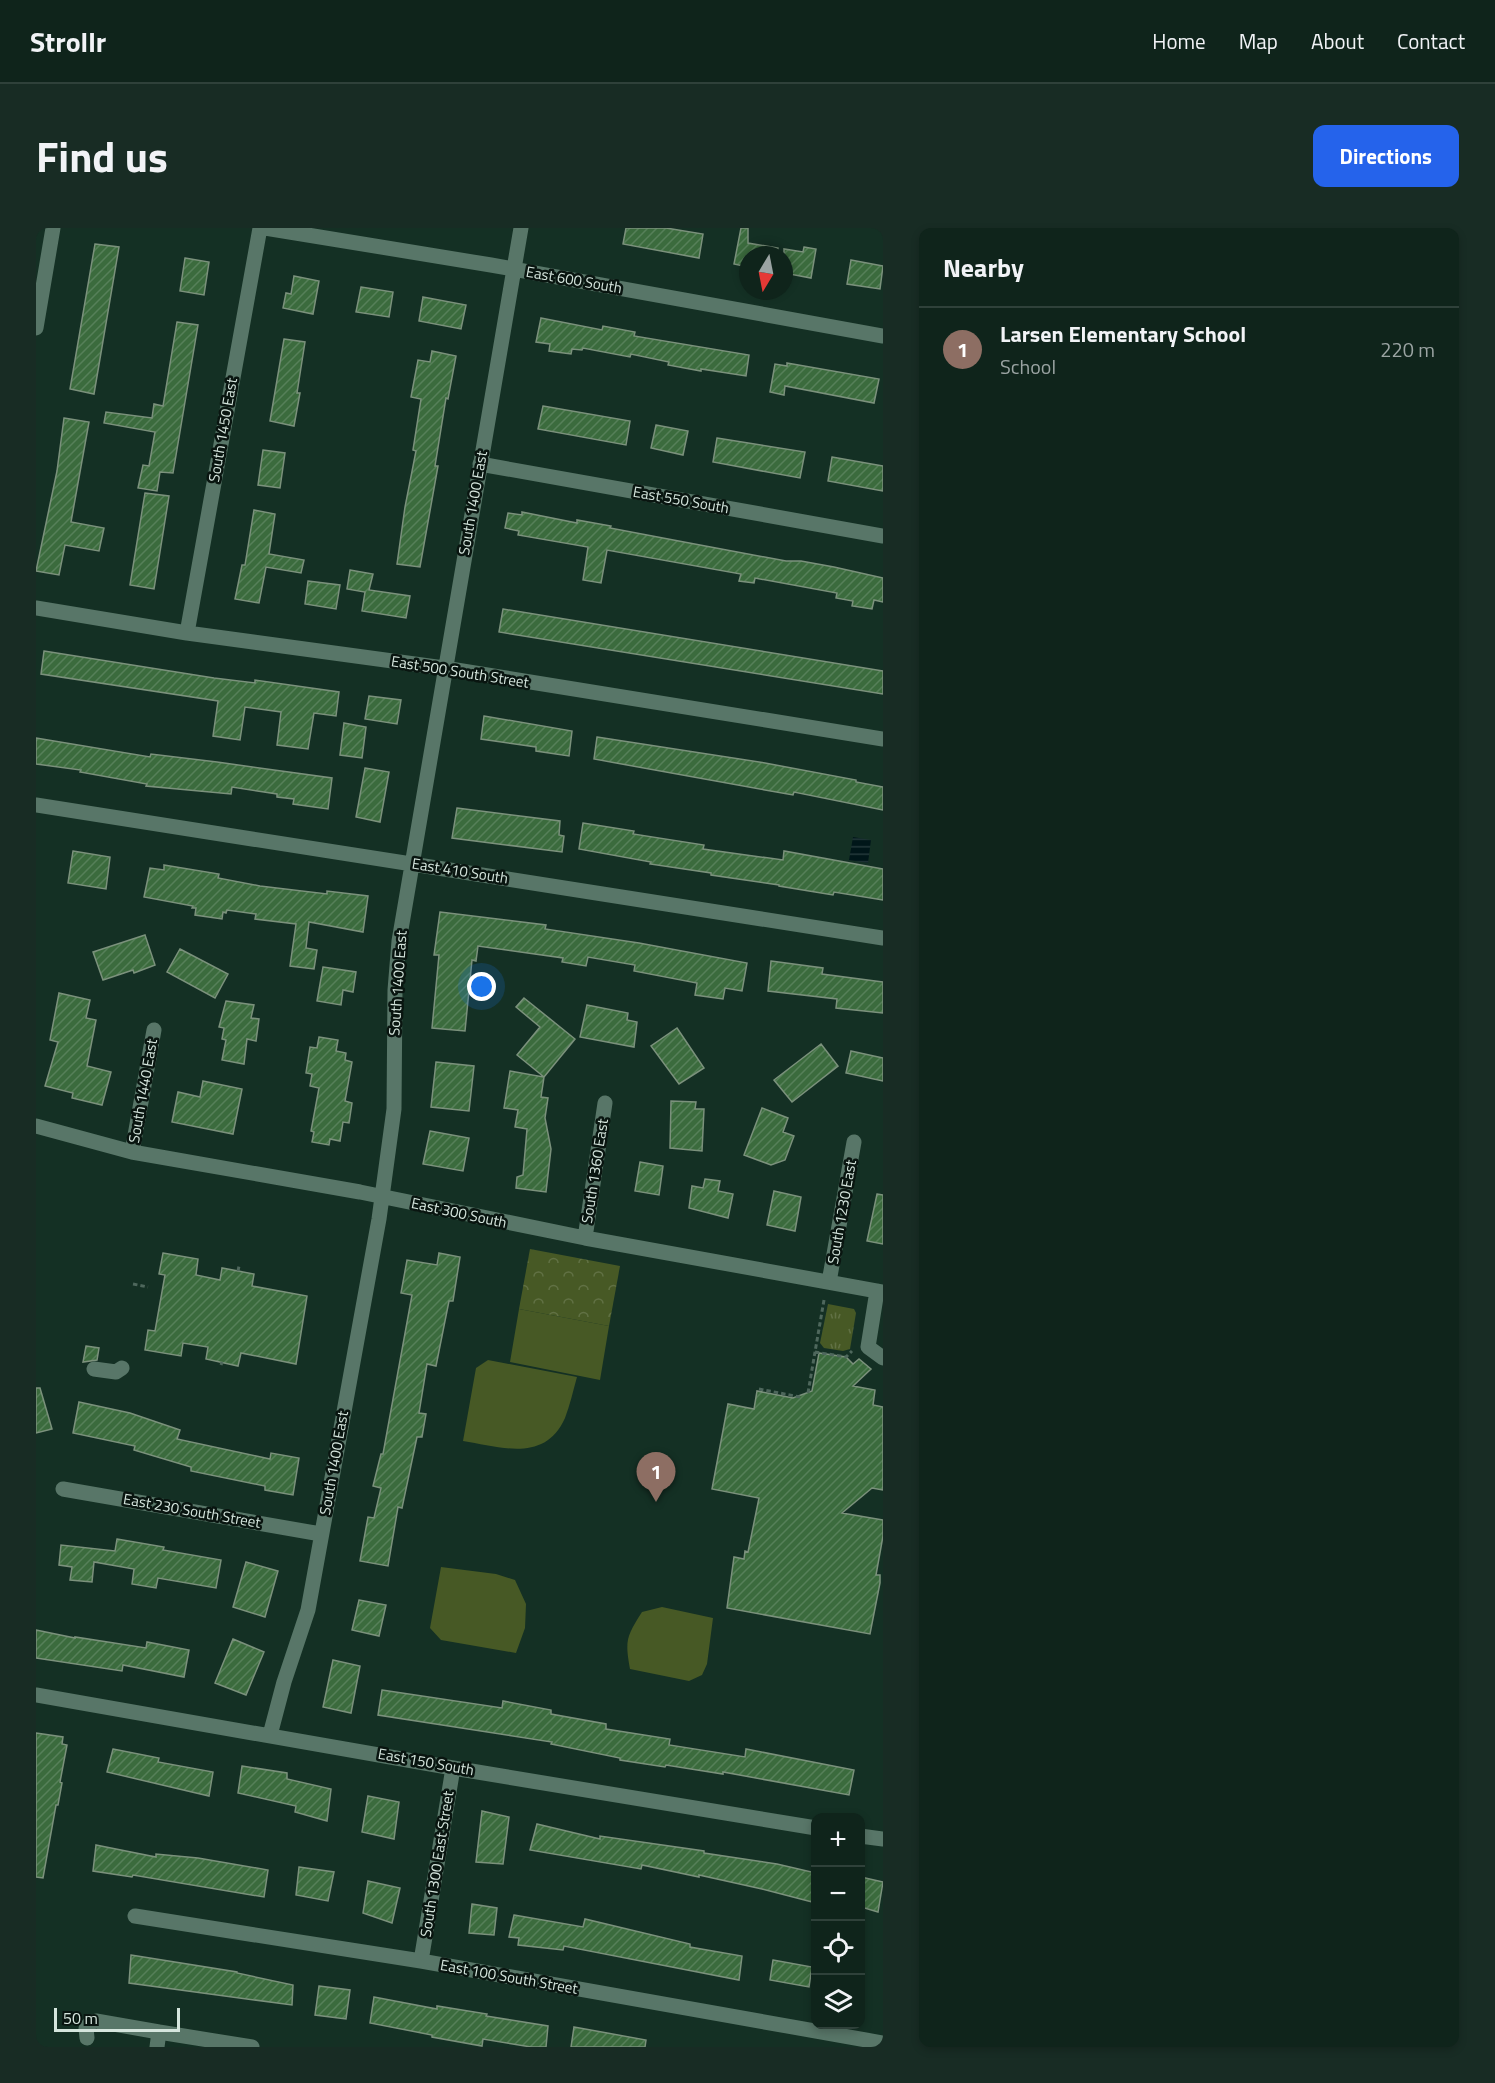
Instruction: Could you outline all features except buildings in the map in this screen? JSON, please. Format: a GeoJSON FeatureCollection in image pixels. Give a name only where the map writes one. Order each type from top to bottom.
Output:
{"type":"FeatureCollection","features":[{"type":"Feature","properties":{"kind":"street"},"geometry":{"type":"LineString","coordinates":[[36,327],[53,228]]}},
{"type":"Feature","properties":{"kind":"street","name":"South 1450 East"},"geometry":{"type":"LineString","coordinates":[[187,633],[254,251],[260,228]]}},
{"type":"Feature","properties":{"kind":"street","name":"East 600 South"},"geometry":{"type":"LineString","coordinates":[[265,228],[514,269],[883,336]]}},
{"type":"Feature","properties":{"kind":"street","name":"South 1400 East"},"geometry":{"type":"LineString","coordinates":[[270,1735],[308,1610],[382,1197],[394,1109],[394,990],[399,941],[521,228]]}},
{"type":"Feature","properties":{"kind":"street","name":"East 550 South"},"geometry":{"type":"LineString","coordinates":[[480,464],[883,536]]}},
{"type":"Feature","properties":{"kind":"street","name":"East 500 South Street"},"geometry":{"type":"LineString","coordinates":[[36,608],[187,633],[444,668],[883,739]]}},
{"type":"Feature","properties":{"kind":"street","name":"East 410 South"},"geometry":{"type":"LineString","coordinates":[[36,805],[883,939]]}},
{"type":"Feature","properties":{"kind":"street","name":"South 1440 East"},"geometry":{"type":"LineString","coordinates":[[132,1152],[154,1029]]}},
{"type":"Feature","properties":{"kind":"street","name":"South 1360 East"},"geometry":{"type":"LineString","coordinates":[[585,1238],[605,1103]]}},
{"type":"Feature","properties":{"kind":"street","name":"East 300 South"},"geometry":{"type":"LineString","coordinates":[[36,1126],[132,1152],[880,1292]]}},
{"type":"Feature","properties":{"kind":"street","name":"South 1230 East"},"geometry":{"type":"LineString","coordinates":[[829,1282],[854,1142]]}},
{"type":"Feature","properties":{"kind":"street"},"geometry":{"type":"LineString","coordinates":[[880,1292],[868,1347],[883,1358]]}},
{"type":"Feature","properties":{"kind":"street"},"geometry":{"type":"LineString","coordinates":[[93,1369],[116,1372],[122,1368]]}},
{"type":"Feature","properties":{"kind":"street","name":"East 230 South Street"},"geometry":{"type":"LineString","coordinates":[[63,1489],[321,1534]]}},
{"type":"Feature","properties":{"kind":"street","name":"East 150 South"},"geometry":{"type":"LineString","coordinates":[[36,1695],[453,1768],[811,1827]]}},
{"type":"Feature","properties":{"kind":"street","name":"South 1300 East Street"},"geometry":{"type":"LineString","coordinates":[[422,1961],[453,1768]]}},
{"type":"Feature","properties":{"kind":"street"},"geometry":{"type":"LineString","coordinates":[[865,1837],[883,1839]]}},
{"type":"Feature","properties":{"kind":"street","name":"East 100 South Street"},"geometry":{"type":"LineString","coordinates":[[135,1916],[422,1961],[883,2043]]}},
{"type":"Feature","properties":{"kind":"street"},"geometry":{"type":"LineString","coordinates":[[87,2038],[87,2028],[90,2023],[96,2021],[158,2040],[252,2047]]}},
{"type":"Feature","properties":{"kind":"path"},"geometry":{"type":"LineString","coordinates":[[238,1271],[239,1266]]}},
{"type":"Feature","properties":{"kind":"path"},"geometry":{"type":"LineString","coordinates":[[133,1284],[148,1287]]}},
{"type":"Feature","properties":{"kind":"path"},"geometry":{"type":"LineString","coordinates":[[808,1393],[824,1300]]}},
{"type":"Feature","properties":{"kind":"path"},"geometry":{"type":"LineString","coordinates":[[815,1352],[846,1357],[854,1350]]}},
{"type":"Feature","properties":{"kind":"path"},"geometry":{"type":"LineString","coordinates":[[759,1389],[800,1397]]}},
{"type":"Feature","properties":{"kind":"green space"},"geometry":{"type":"Polygon","coordinates":[[[530,1249],[620,1266],[609,1326],[519,1309],[530,1249]]]}},
{"type":"Feature","properties":{"kind":"green space"},"geometry":{"type":"Polygon","coordinates":[[[828,1304],[854,1309],[856,1313],[850,1349],[843,1351],[824,1348],[820,1343],[828,1304]]]}},
{"type":"Feature","properties":{"kind":"green space"},"geometry":{"type":"Polygon","coordinates":[[[519,1309],[609,1326],[600,1380],[510,1362],[519,1309]]]}},
{"type":"Feature","properties":{"kind":"green space"},"geometry":{"type":"Polygon","coordinates":[[[488,1360],[577,1377],[565,1418],[556,1432],[546,1441],[534,1447],[521,1449],[463,1441],[476,1368],[488,1360]]]}},
{"type":"Feature","properties":{"kind":"green space"},"geometry":{"type":"Polygon","coordinates":[[[441,1567],[496,1574],[515,1580],[526,1604],[525,1628],[516,1653],[441,1640],[430,1628],[441,1567]]]}},
{"type":"Feature","properties":{"kind":"green space"},"geometry":{"type":"Polygon","coordinates":[[[662,1607],[713,1618],[707,1664],[702,1675],[689,1681],[630,1669],[627,1645],[633,1628],[642,1612],[662,1607]]]}},
{"type":"Feature","properties":{"kind":"shaded area"},"geometry":{"type":"Polygon","coordinates":[[[853,837],[871,840],[868,863],[849,860],[853,837]]]}},
{"type":"Feature","properties":{"kind":"place","name":"Larsen Elementary School"},"geometry":{"type":"Point","coordinates":[656,1502]}}]}
